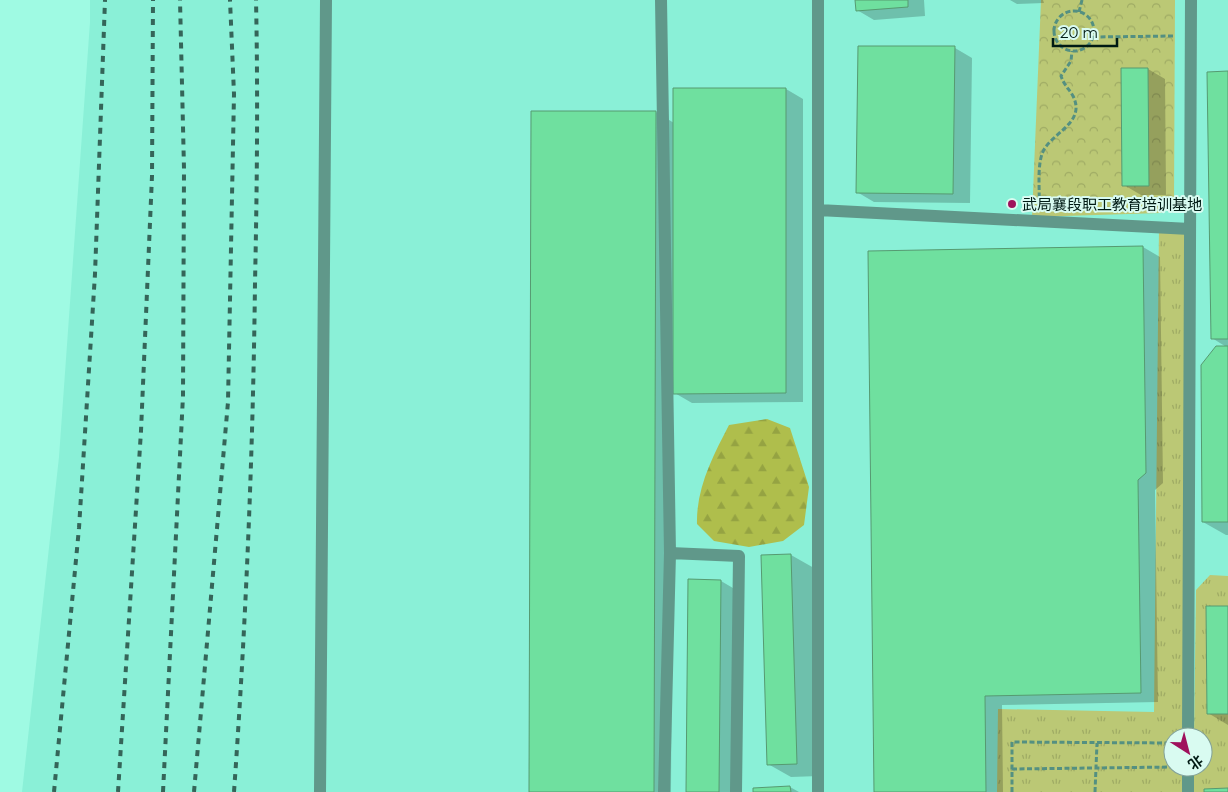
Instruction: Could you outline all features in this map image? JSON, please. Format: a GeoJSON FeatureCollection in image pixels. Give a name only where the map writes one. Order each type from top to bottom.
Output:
{"type":"FeatureCollection","features":[{"type":"Feature","properties":{"kind":"lane"},"geometry":{"type":"LineString","coordinates":[[320,792],[326,0]]}},
{"type":"Feature","properties":{"kind":"lane"},"geometry":{"type":"LineString","coordinates":[[661,0],[670,553],[664,792]]}},
{"type":"Feature","properties":{"kind":"lane"},"geometry":{"type":"LineString","coordinates":[[818,0],[818,792]]}},
{"type":"Feature","properties":{"kind":"lane"},"geometry":{"type":"LineString","coordinates":[[1188,727],[1191,0]]}},
{"type":"Feature","properties":{"kind":"lane"},"geometry":{"type":"LineString","coordinates":[[818,210],[1190,228]]}},
{"type":"Feature","properties":{"kind":"lane"},"geometry":{"type":"LineString","coordinates":[[670,553],[739,556],[736,792]]}},
{"type":"Feature","properties":{"kind":"lane"},"geometry":{"type":"LineString","coordinates":[[1188,777],[1188,792]]}},
{"type":"Feature","properties":{"kind":"path"},"geometry":{"type":"LineString","coordinates":[[1079,12],[1082,0]]}},
{"type":"Feature","properties":{"kind":"path"},"geometry":{"type":"LineString","coordinates":[[1079,12],[1090,19],[1094,31],[1093,37],[1085,48],[1072,51],[1060,46],[1054,34],[1054,28],[1060,17],[1066,13],[1079,12]]}},
{"type":"Feature","properties":{"kind":"path"},"geometry":{"type":"LineString","coordinates":[[1093,37],[1191,36]]}},
{"type":"Feature","properties":{"kind":"path"},"geometry":{"type":"LineString","coordinates":[[1039,221],[1041,156],[1049,143],[1070,124],[1076,108],[1073,96],[1065,88],[1061,76],[1071,61],[1072,51]]}},
{"type":"Feature","properties":{"kind":"path"},"geometry":{"type":"LineString","coordinates":[[1012,792],[1012,742],[1163,743]]}},
{"type":"Feature","properties":{"kind":"path"},"geometry":{"type":"LineString","coordinates":[[1095,792],[1097,743]]}},
{"type":"Feature","properties":{"kind":"path"},"geometry":{"type":"LineString","coordinates":[[1012,769],[1163,767]]}},
{"type":"Feature","properties":{"kind":"shaded area"},"geometry":{"type":"Polygon","coordinates":[[[90,0],[1228,0],[1228,792],[22,792],[59,457],[90,0]]]}},
{"type":"Feature","properties":{"kind":"green space"},"geometry":{"type":"Polygon","coordinates":[[[1041,0],[1175,0],[1174,202],[1161,213],[1032,217],[1041,0]]]}},
{"type":"Feature","properties":{"kind":"green space"},"geometry":{"type":"Polygon","coordinates":[[[1159,227],[1190,229],[1188,727],[1163,727],[1163,777],[1188,777],[1188,792],[997,792],[998,709],[1154,712],[1159,227]]]}},
{"type":"Feature","properties":{"kind":"green space"},"geometry":{"type":"Polygon","coordinates":[[[767,419],[790,428],[809,487],[804,525],[783,541],[749,547],[714,541],[697,524],[697,511],[702,485],[712,460],[729,425],[767,419]]]}},
{"type":"Feature","properties":{"kind":"green space"},"geometry":{"type":"Polygon","coordinates":[[[1210,575],[1228,576],[1228,792],[1194,792],[1194,777],[1213,777],[1213,727],[1194,727],[1196,590],[1210,575]]]}},
{"type":"Feature","properties":{"kind":"building"},"geometry":{"type":"Polygon","coordinates":[[[855,0],[908,0],[908,7],[856,11],[855,0]]]}},
{"type":"Feature","properties":{"kind":"building"},"geometry":{"type":"Polygon","coordinates":[[[858,46],[955,46],[953,194],[856,193],[858,46]]]}},
{"type":"Feature","properties":{"kind":"building"},"geometry":{"type":"Polygon","coordinates":[[[1121,68],[1148,68],[1149,186],[1122,186],[1121,68]]]}},
{"type":"Feature","properties":{"kind":"building"},"geometry":{"type":"Polygon","coordinates":[[[1228,71],[1228,339],[1211,339],[1207,72],[1228,71]]]}},
{"type":"Feature","properties":{"kind":"building"},"geometry":{"type":"Polygon","coordinates":[[[673,88],[786,88],[786,393],[673,394],[673,88]]]}},
{"type":"Feature","properties":{"kind":"building"},"geometry":{"type":"Polygon","coordinates":[[[531,111],[656,111],[654,792],[529,792],[531,111]]]}},
{"type":"Feature","properties":{"kind":"building"},"geometry":{"type":"Polygon","coordinates":[[[1143,246],[1146,473],[1138,480],[1141,693],[985,696],[986,792],[874,792],[868,251],[1143,246]]]}},
{"type":"Feature","properties":{"kind":"building"},"geometry":{"type":"Polygon","coordinates":[[[1216,346],[1228,346],[1228,522],[1202,522],[1201,365],[1216,346]]]}},
{"type":"Feature","properties":{"kind":"building"},"geometry":{"type":"Polygon","coordinates":[[[791,554],[797,764],[767,765],[761,555],[791,554]]]}},
{"type":"Feature","properties":{"kind":"building"},"geometry":{"type":"Polygon","coordinates":[[[688,579],[721,580],[719,792],[686,792],[688,579]]]}},
{"type":"Feature","properties":{"kind":"building"},"geometry":{"type":"Polygon","coordinates":[[[1206,606],[1228,606],[1228,714],[1207,714],[1206,606]]]}},
{"type":"Feature","properties":{"kind":"building"},"geometry":{"type":"Polygon","coordinates":[[[790,786],[791,792],[753,792],[753,788],[790,786]]]}},
{"type":"Feature","properties":{"kind":"building"},"geometry":{"type":"Polygon","coordinates":[[[1228,788],[1228,792],[1204,792],[1204,789],[1228,788]]]}},
{"type":"Feature","properties":{"kind":"railway"},"geometry":{"type":"LineString","coordinates":[[54,792],[79,528],[95,274],[105,0]]}},
{"type":"Feature","properties":{"kind":"railway"},"geometry":{"type":"LineString","coordinates":[[118,792],[141,431],[152,176],[153,0]]}},
{"type":"Feature","properties":{"kind":"railway"},"geometry":{"type":"LineString","coordinates":[[163,792],[183,396],[184,169],[180,0]]}},
{"type":"Feature","properties":{"kind":"railway"},"geometry":{"type":"LineString","coordinates":[[194,792],[228,402],[234,94],[230,0]]}},
{"type":"Feature","properties":{"kind":"railway"},"geometry":{"type":"LineString","coordinates":[[234,792],[242,665],[253,410],[257,176],[256,0]]}},
{"type":"Feature","properties":{"kind":"place","name":"武局襄段职工教育培训基地"},"geometry":{"type":"Point","coordinates":[1012,204]}}]}
